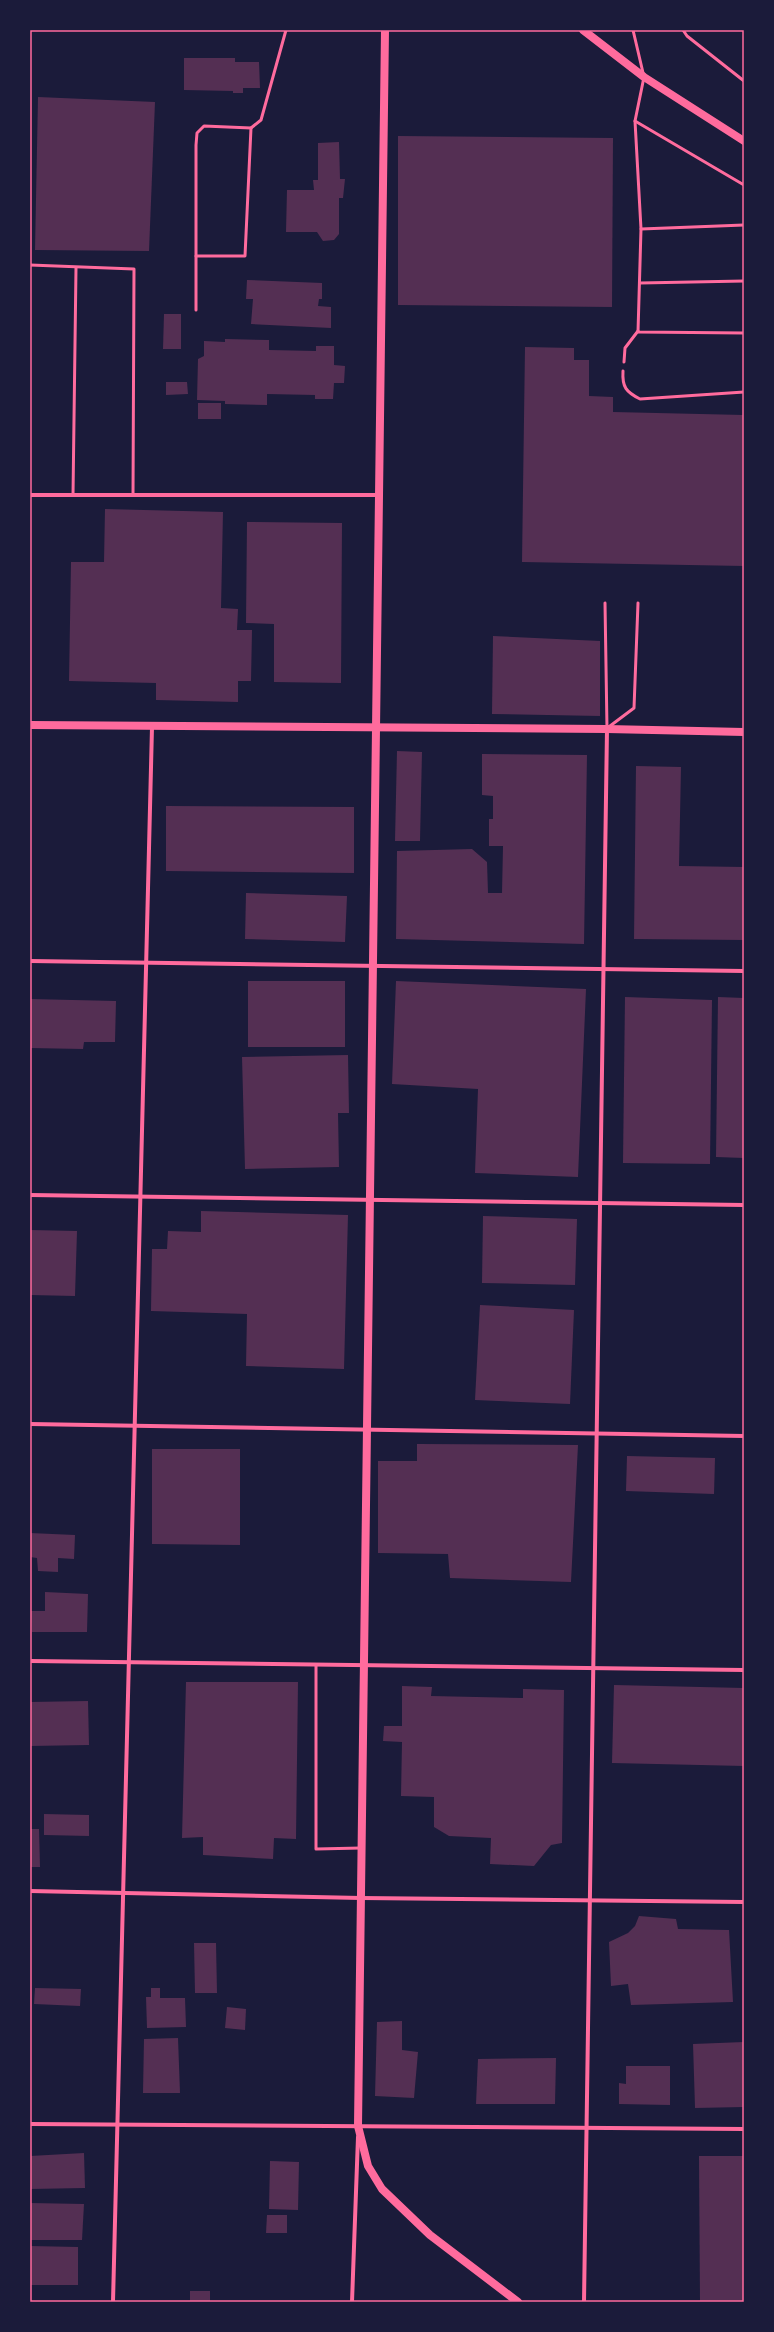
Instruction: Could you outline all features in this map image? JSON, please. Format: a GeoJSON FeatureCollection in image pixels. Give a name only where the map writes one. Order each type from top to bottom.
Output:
{"type":"FeatureCollection","features":[{"type":"Feature","properties":{"kind":"main road"},"geometry":{"type":"LineString","coordinates":[[385,30],[358,2126],[368,2166],[382,2189],[430,2235],[518,2302]]}},
{"type":"Feature","properties":{"kind":"main road"},"geometry":{"type":"LineString","coordinates":[[583,30],[644,77],[744,140]]}},
{"type":"Feature","properties":{"kind":"main road"},"geometry":{"type":"LineString","coordinates":[[30,725],[376,729],[607,729],[744,732]]}},
{"type":"Feature","properties":{"kind":"street"},"geometry":{"type":"LineString","coordinates":[[30,495],[379,495]]}},
{"type":"Feature","properties":{"kind":"street"},"geometry":{"type":"LineString","coordinates":[[113,2302],[152,726]]}},
{"type":"Feature","properties":{"kind":"street"},"geometry":{"type":"LineString","coordinates":[[584,2302],[607,729]]}},
{"type":"Feature","properties":{"kind":"street"},"geometry":{"type":"LineString","coordinates":[[30,961],[744,971]]}},
{"type":"Feature","properties":{"kind":"street"},"geometry":{"type":"LineString","coordinates":[[30,1195],[744,1205]]}},
{"type":"Feature","properties":{"kind":"street"},"geometry":{"type":"LineString","coordinates":[[30,1424],[744,1436]]}},
{"type":"Feature","properties":{"kind":"street"},"geometry":{"type":"LineString","coordinates":[[30,1661],[316,1666],[364,1665],[744,1670]]}},
{"type":"Feature","properties":{"kind":"street"},"geometry":{"type":"LineString","coordinates":[[30,1891],[361,1898],[744,1902]]}},
{"type":"Feature","properties":{"kind":"street"},"geometry":{"type":"LineString","coordinates":[[30,2124],[744,2129]]}},
{"type":"Feature","properties":{"kind":"street"},"geometry":{"type":"LineString","coordinates":[[352,2302],[358,2126]]}},
{"type":"Feature","properties":{"kind":"lane"},"geometry":{"type":"LineString","coordinates":[[196,310],[197,133],[204,126],[251,128],[261,120],[286,30]]}},
{"type":"Feature","properties":{"kind":"lane"},"geometry":{"type":"LineString","coordinates":[[624,362],[624,348],[638,331],[640,283],[641,229],[635,121],[644,77],[633,30]]}},
{"type":"Feature","properties":{"kind":"lane"},"geometry":{"type":"LineString","coordinates":[[683,30],[687,36],[744,81]]}},
{"type":"Feature","properties":{"kind":"lane"},"geometry":{"type":"LineString","coordinates":[[635,121],[744,186]]}},
{"type":"Feature","properties":{"kind":"lane"},"geometry":{"type":"LineString","coordinates":[[196,256],[245,256],[251,128]]}},
{"type":"Feature","properties":{"kind":"lane"},"geometry":{"type":"LineString","coordinates":[[641,229],[744,226]]}},
{"type":"Feature","properties":{"kind":"lane"},"geometry":{"type":"LineString","coordinates":[[30,266],[134,269],[133,495]]}},
{"type":"Feature","properties":{"kind":"lane"},"geometry":{"type":"LineString","coordinates":[[74,495],[76,268]]}},
{"type":"Feature","properties":{"kind":"lane"},"geometry":{"type":"LineString","coordinates":[[640,283],[744,281]]}},
{"type":"Feature","properties":{"kind":"lane"},"geometry":{"type":"LineString","coordinates":[[638,331],[744,333]]}},
{"type":"Feature","properties":{"kind":"lane"},"geometry":{"type":"LineString","coordinates":[[623,371],[622,384],[627,392],[640,399],[744,392]]}},
{"type":"Feature","properties":{"kind":"lane"},"geometry":{"type":"LineString","coordinates":[[605,603],[607,729]]}},
{"type":"Feature","properties":{"kind":"lane"},"geometry":{"type":"LineString","coordinates":[[607,729],[634,708],[638,603]]}},
{"type":"Feature","properties":{"kind":"lane"},"geometry":{"type":"LineString","coordinates":[[316,1666],[316,1849],[361,1848]]}},
{"type":"Feature","properties":{"kind":"building"},"geometry":{"type":"Polygon","coordinates":[[[184,58],[235,58],[235,62],[259,62],[260,88],[243,88],[243,93],[233,93],[233,91],[184,90],[184,58]]]}},
{"type":"Feature","properties":{"kind":"building"},"geometry":{"type":"Polygon","coordinates":[[[38,97],[155,102],[149,251],[35,250],[38,97]]]}},
{"type":"Feature","properties":{"kind":"building"},"geometry":{"type":"Polygon","coordinates":[[[398,136],[613,138],[612,307],[398,305],[398,136]]]}},
{"type":"Feature","properties":{"kind":"building"},"geometry":{"type":"Polygon","coordinates":[[[339,142],[340,179],[345,179],[343,198],[339,198],[339,234],[334,240],[323,241],[317,232],[286,232],[287,190],[314,190],[313,180],[318,180],[318,143],[339,142]]]}},
{"type":"Feature","properties":{"kind":"building"},"geometry":{"type":"Polygon","coordinates":[[[247,280],[322,283],[322,299],[319,299],[318,306],[331,307],[331,328],[251,324],[253,299],[246,299],[247,280]]]}},
{"type":"Feature","properties":{"kind":"building"},"geometry":{"type":"Polygon","coordinates":[[[164,314],[181,314],[181,349],[163,349],[164,314]]]}},
{"type":"Feature","properties":{"kind":"building"},"geometry":{"type":"Polygon","coordinates":[[[225,339],[269,340],[269,350],[316,351],[316,346],[334,346],[334,365],[345,366],[344,383],[334,383],[333,399],[315,399],[315,395],[267,394],[267,405],[225,404],[225,401],[197,400],[198,359],[204,356],[204,341],[225,342],[225,339]]]}},
{"type":"Feature","properties":{"kind":"building"},"geometry":{"type":"Polygon","coordinates":[[[525,347],[574,348],[574,360],[589,360],[589,396],[613,397],[613,412],[744,415],[744,566],[522,562],[525,347]]]}},
{"type":"Feature","properties":{"kind":"building"},"geometry":{"type":"Polygon","coordinates":[[[166,382],[187,382],[188,394],[166,395],[166,382]]]}},
{"type":"Feature","properties":{"kind":"building"},"geometry":{"type":"Polygon","coordinates":[[[198,403],[221,403],[221,419],[198,419],[198,403]]]}},
{"type":"Feature","properties":{"kind":"building"},"geometry":{"type":"Polygon","coordinates":[[[105,509],[223,512],[221,608],[238,609],[237,630],[252,630],[251,681],[238,681],[238,702],[156,700],[156,683],[69,681],[71,562],[104,562],[105,509]]]}},
{"type":"Feature","properties":{"kind":"building"},"geometry":{"type":"Polygon","coordinates":[[[247,522],[342,523],[341,683],[274,682],[274,624],[246,623],[247,522]]]}},
{"type":"Feature","properties":{"kind":"building"},"geometry":{"type":"Polygon","coordinates":[[[493,636],[600,641],[600,716],[492,714],[493,636]]]}},
{"type":"Feature","properties":{"kind":"building"},"geometry":{"type":"Polygon","coordinates":[[[397,751],[422,752],[420,841],[395,841],[397,751]]]}},
{"type":"Feature","properties":{"kind":"building"},"geometry":{"type":"Polygon","coordinates":[[[482,754],[587,755],[584,944],[396,939],[397,851],[472,849],[487,862],[488,893],[502,893],[503,846],[489,846],[489,819],[493,819],[493,796],[482,795],[482,754]]]}},
{"type":"Feature","properties":{"kind":"building"},"geometry":{"type":"Polygon","coordinates":[[[636,766],[681,767],[679,866],[744,867],[744,940],[634,939],[636,766]]]}},
{"type":"Feature","properties":{"kind":"building"},"geometry":{"type":"Polygon","coordinates":[[[166,806],[354,807],[354,873],[166,871],[166,806]]]}},
{"type":"Feature","properties":{"kind":"building"},"geometry":{"type":"Polygon","coordinates":[[[246,893],[347,896],[345,942],[245,939],[246,893]]]}},
{"type":"Feature","properties":{"kind":"building"},"geometry":{"type":"Polygon","coordinates":[[[248,981],[345,981],[345,1047],[248,1047],[248,981]]]}},
{"type":"Feature","properties":{"kind":"building"},"geometry":{"type":"Polygon","coordinates":[[[396,981],[586,989],[578,1177],[475,1173],[478,1089],[392,1084],[396,981]]]}},
{"type":"Feature","properties":{"kind":"building"},"geometry":{"type":"Polygon","coordinates":[[[625,997],[712,1000],[710,1164],[623,1163],[625,997]]]}},
{"type":"Feature","properties":{"kind":"building"},"geometry":{"type":"Polygon","coordinates":[[[718,997],[744,998],[744,1158],[716,1157],[718,997]]]}},
{"type":"Feature","properties":{"kind":"building"},"geometry":{"type":"Polygon","coordinates":[[[30,999],[116,1001],[115,1042],[84,1042],[83,1049],[30,1048],[30,999]]]}},
{"type":"Feature","properties":{"kind":"building"},"geometry":{"type":"Polygon","coordinates":[[[348,1055],[349,1113],[338,1113],[339,1167],[245,1169],[242,1057],[348,1055]]]}},
{"type":"Feature","properties":{"kind":"building"},"geometry":{"type":"Polygon","coordinates":[[[201,1211],[348,1215],[344,1369],[246,1366],[247,1314],[151,1311],[152,1249],[167,1249],[168,1231],[201,1232],[201,1211]]]}},
{"type":"Feature","properties":{"kind":"building"},"geometry":{"type":"Polygon","coordinates":[[[483,1216],[577,1219],[575,1285],[482,1283],[483,1216]]]}},
{"type":"Feature","properties":{"kind":"building"},"geometry":{"type":"Polygon","coordinates":[[[30,1230],[77,1231],[75,1296],[30,1295],[30,1230]]]}},
{"type":"Feature","properties":{"kind":"building"},"geometry":{"type":"Polygon","coordinates":[[[480,1305],[574,1310],[570,1404],[475,1400],[480,1305]]]}},
{"type":"Feature","properties":{"kind":"building"},"geometry":{"type":"Polygon","coordinates":[[[417,1444],[578,1445],[571,1582],[450,1578],[448,1554],[378,1553],[378,1461],[417,1461],[417,1444]]]}},
{"type":"Feature","properties":{"kind":"building"},"geometry":{"type":"Polygon","coordinates":[[[152,1449],[240,1449],[240,1545],[152,1544],[152,1449]]]}},
{"type":"Feature","properties":{"kind":"building"},"geometry":{"type":"Polygon","coordinates":[[[627,1456],[715,1458],[714,1494],[626,1491],[627,1456]]]}},
{"type":"Feature","properties":{"kind":"building"},"geometry":{"type":"Polygon","coordinates":[[[30,1533],[75,1535],[74,1559],[58,1558],[58,1572],[38,1571],[37,1558],[30,1557],[30,1533]]]}},
{"type":"Feature","properties":{"kind":"building"},"geometry":{"type":"Polygon","coordinates":[[[45,1592],[88,1594],[87,1632],[32,1632],[31,1611],[45,1611],[45,1592]]]}},
{"type":"Feature","properties":{"kind":"building"},"geometry":{"type":"Polygon","coordinates":[[[186,1682],[298,1682],[296,1839],[274,1838],[273,1859],[203,1855],[203,1837],[182,1838],[186,1682]]]}},
{"type":"Feature","properties":{"kind":"building"},"geometry":{"type":"Polygon","coordinates":[[[614,1685],[744,1688],[744,1766],[612,1763],[614,1685]]]}},
{"type":"Feature","properties":{"kind":"building"},"geometry":{"type":"Polygon","coordinates":[[[402,1686],[432,1687],[431,1696],[523,1698],[523,1689],[564,1690],[562,1843],[551,1845],[534,1866],[490,1864],[491,1838],[449,1836],[434,1827],[434,1797],[401,1796],[402,1742],[383,1741],[384,1726],[402,1726],[402,1686]]]}},
{"type":"Feature","properties":{"kind":"building"},"geometry":{"type":"Polygon","coordinates":[[[88,1701],[89,1745],[30,1746],[30,1702],[88,1701]]]}},
{"type":"Feature","properties":{"kind":"building"},"geometry":{"type":"Polygon","coordinates":[[[44,1814],[89,1815],[89,1836],[44,1835],[44,1814]]]}},
{"type":"Feature","properties":{"kind":"building"},"geometry":{"type":"Polygon","coordinates":[[[30,1829],[39,1829],[40,1867],[30,1867],[30,1829]]]}},
{"type":"Feature","properties":{"kind":"building"},"geometry":{"type":"Polygon","coordinates":[[[639,1916],[676,1919],[678,1929],[729,1930],[733,2002],[631,2005],[628,1984],[611,1986],[609,1942],[628,1933],[635,1926],[639,1916]]]}},
{"type":"Feature","properties":{"kind":"building"},"geometry":{"type":"Polygon","coordinates":[[[194,1943],[216,1943],[217,1993],[195,1993],[194,1943]]]}},
{"type":"Feature","properties":{"kind":"building"},"geometry":{"type":"Polygon","coordinates":[[[35,1988],[81,1989],[80,2006],[34,2004],[35,1988]]]}},
{"type":"Feature","properties":{"kind":"building"},"geometry":{"type":"Polygon","coordinates":[[[151,1988],[160,1988],[160,1998],[185,1998],[186,2027],[147,2028],[146,1997],[151,1997],[151,1988]]]}},
{"type":"Feature","properties":{"kind":"building"},"geometry":{"type":"Polygon","coordinates":[[[227,2007],[246,2009],[245,2030],[225,2028],[227,2007]]]}},
{"type":"Feature","properties":{"kind":"building"},"geometry":{"type":"Polygon","coordinates":[[[402,2021],[402,2050],[418,2052],[414,2098],[375,2096],[377,2022],[402,2021]]]}},
{"type":"Feature","properties":{"kind":"building"},"geometry":{"type":"Polygon","coordinates":[[[178,2038],[180,2093],[143,2093],[144,2039],[178,2038]]]}},
{"type":"Feature","properties":{"kind":"building"},"geometry":{"type":"Polygon","coordinates":[[[744,2042],[744,2107],[695,2108],[693,2044],[744,2042]]]}},
{"type":"Feature","properties":{"kind":"building"},"geometry":{"type":"Polygon","coordinates":[[[556,2058],[555,2104],[476,2104],[478,2059],[556,2058]]]}},
{"type":"Feature","properties":{"kind":"building"},"geometry":{"type":"Polygon","coordinates":[[[626,2066],[670,2066],[670,2105],[619,2104],[619,2083],[626,2084],[626,2066]]]}},
{"type":"Feature","properties":{"kind":"building"},"geometry":{"type":"Polygon","coordinates":[[[84,2153],[85,2188],[30,2189],[30,2156],[84,2153]]]}},
{"type":"Feature","properties":{"kind":"building"},"geometry":{"type":"Polygon","coordinates":[[[699,2156],[744,2156],[744,2302],[700,2302],[699,2156]]]}},
{"type":"Feature","properties":{"kind":"building"},"geometry":{"type":"Polygon","coordinates":[[[270,2161],[299,2162],[298,2210],[269,2209],[270,2161]]]}},
{"type":"Feature","properties":{"kind":"building"},"geometry":{"type":"Polygon","coordinates":[[[30,2203],[84,2204],[82,2240],[30,2240],[30,2203]]]}},
{"type":"Feature","properties":{"kind":"building"},"geometry":{"type":"Polygon","coordinates":[[[267,2215],[287,2215],[287,2233],[266,2233],[267,2215]]]}},
{"type":"Feature","properties":{"kind":"building"},"geometry":{"type":"Polygon","coordinates":[[[30,2246],[78,2247],[78,2285],[30,2285],[30,2246]]]}},
{"type":"Feature","properties":{"kind":"building"},"geometry":{"type":"Polygon","coordinates":[[[190,2291],[210,2291],[210,2302],[190,2302],[190,2291]]]}}]}
